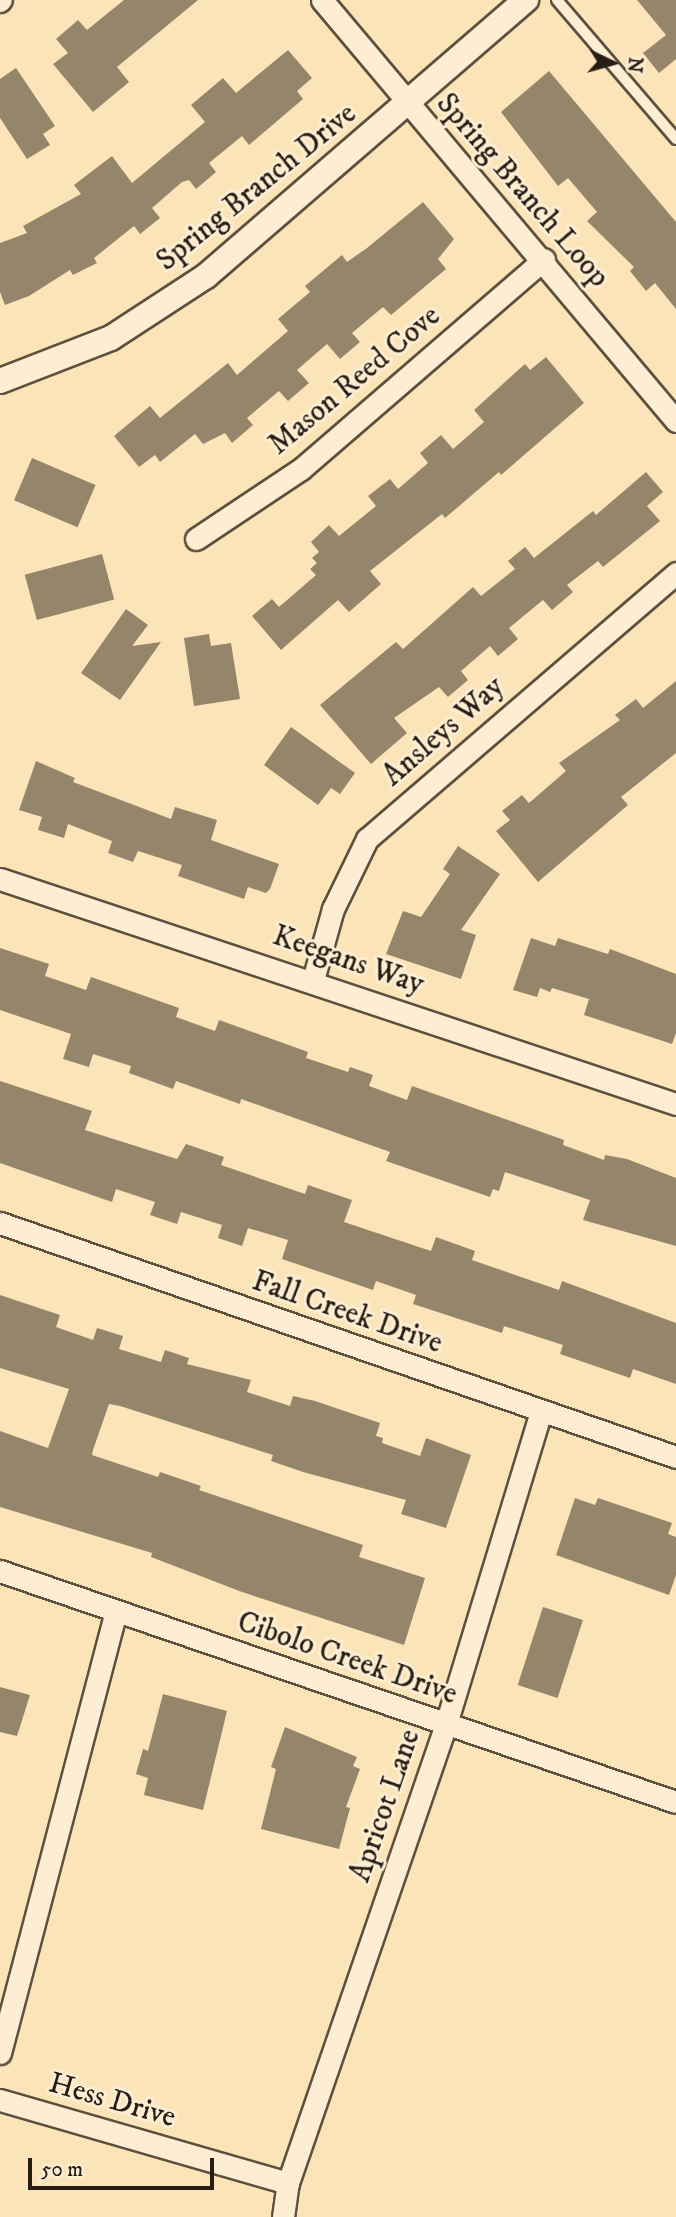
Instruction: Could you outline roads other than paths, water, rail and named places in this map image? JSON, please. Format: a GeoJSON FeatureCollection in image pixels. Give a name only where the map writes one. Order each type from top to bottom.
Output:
{"type":"FeatureCollection","features":[{"type":"Feature","properties":{"kind":"street","name":"Spring Branch Loop"},"geometry":{"type":"LineString","coordinates":[[322,0],[408,105],[544,259],[676,421]]}},
{"type":"Feature","properties":{"kind":"street","name":"Spring Branch Drive"},"geometry":{"type":"LineString","coordinates":[[0,381],[111,338],[206,276],[408,105],[526,0]]}},
{"type":"Feature","properties":{"kind":"street","name":"Mason Reed Cove"},"geometry":{"type":"LineString","coordinates":[[196,538],[300,469],[544,259]]}},
{"type":"Feature","properties":{"kind":"street","name":"Ansleys Way"},"geometry":{"type":"LineString","coordinates":[[313,980],[333,909],[367,839],[676,573]]}},
{"type":"Feature","properties":{"kind":"street","name":"Keegans Way"},"geometry":{"type":"LineString","coordinates":[[0,879],[313,980],[676,1104]]}},
{"type":"Feature","properties":{"kind":"street","name":"Fall Creek Drive"},"geometry":{"type":"LineString","coordinates":[[0,1223],[676,1457]]}},
{"type":"Feature","properties":{"kind":"street","name":"Apricot Lane"},"geometry":{"type":"LineString","coordinates":[[283,2217],[288,2183],[446,1724],[541,1412]]}},
{"type":"Feature","properties":{"kind":"street","name":"Cibolo Creek Drive"},"geometry":{"type":"LineString","coordinates":[[0,1571],[676,1802]]}},
{"type":"Feature","properties":{"kind":"street"},"geometry":{"type":"LineString","coordinates":[[0,2053],[116,1612]]}},
{"type":"Feature","properties":{"kind":"street","name":"Hess Drive"},"geometry":{"type":"LineString","coordinates":[[0,2100],[288,2183]]}},
{"type":"Feature","properties":{"kind":"lane"},"geometry":{"type":"LineString","coordinates":[[557,0],[676,139]]}}]}
